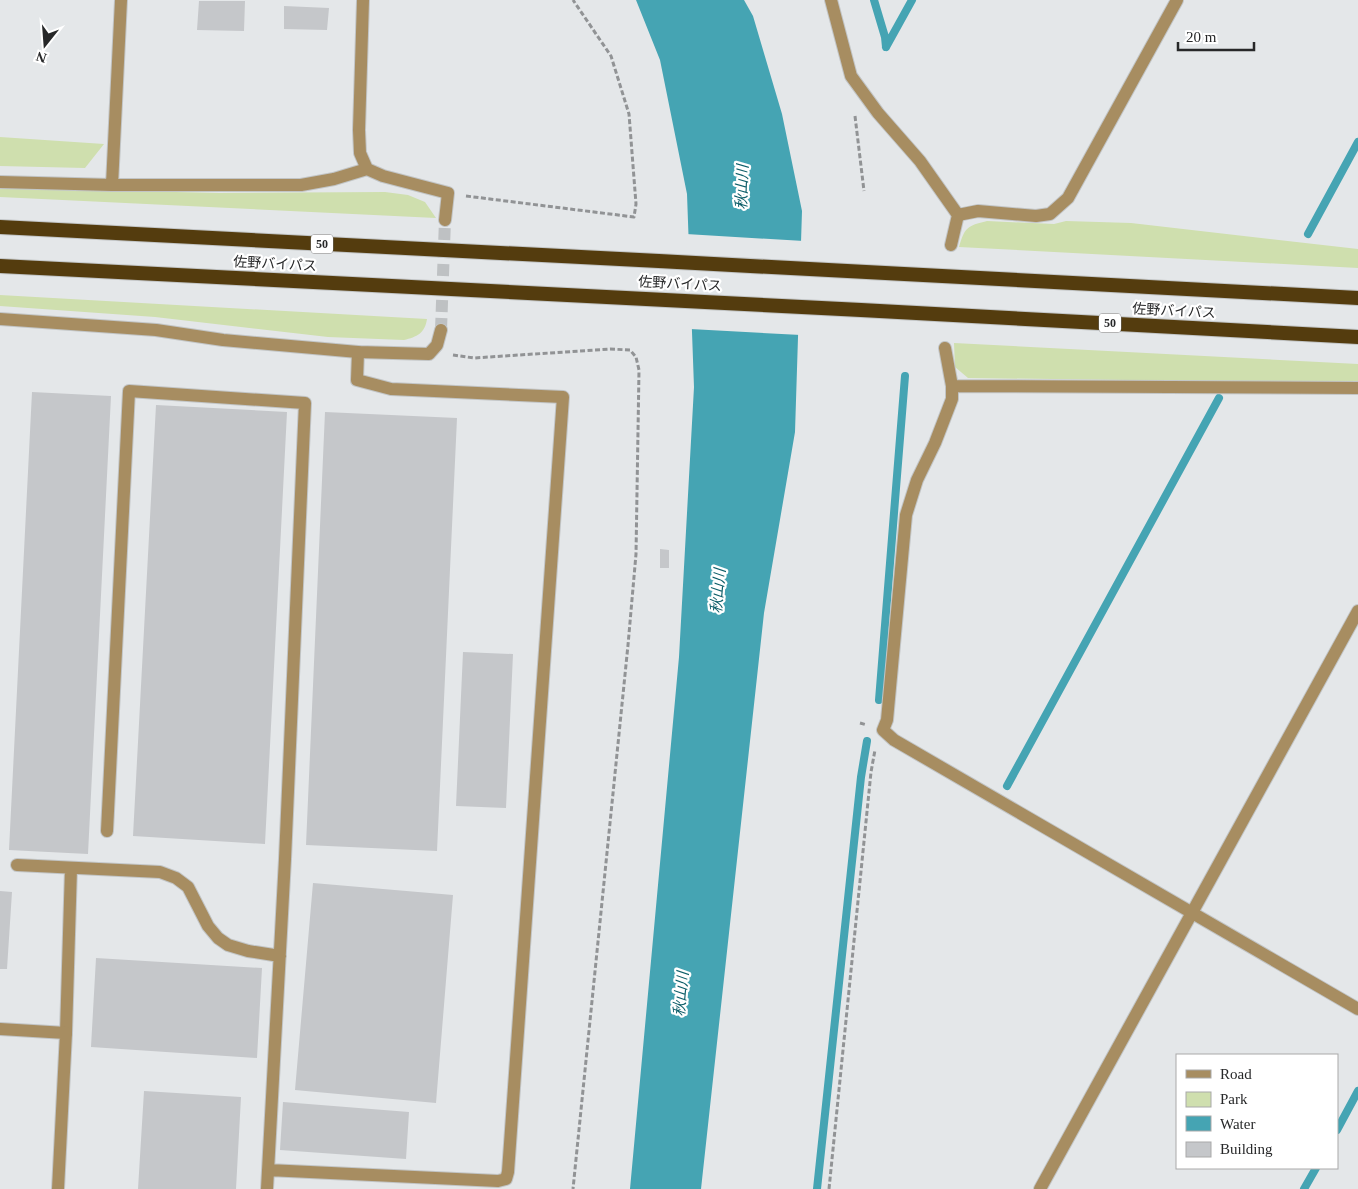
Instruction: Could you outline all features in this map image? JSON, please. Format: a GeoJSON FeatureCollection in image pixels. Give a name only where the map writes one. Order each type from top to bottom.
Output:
{"type":"FeatureCollection","features":[{"type":"Feature","properties":{"kind":"highway","name":"佐野バイパス"},"geometry":{"type":"LineString","coordinates":[[0,227],[1358,298]]}},
{"type":"Feature","properties":{"kind":"highway","name":"佐野バイパス"},"geometry":{"type":"LineString","coordinates":[[0,266],[1358,337]]}},
{"type":"Feature","properties":{"kind":"street"},"geometry":{"type":"LineString","coordinates":[[112,185],[121,0]]}},
{"type":"Feature","properties":{"kind":"street"},"geometry":{"type":"LineString","coordinates":[[363,0],[359,130],[360,153],[367,169]]}},
{"type":"Feature","properties":{"kind":"street"},"geometry":{"type":"LineString","coordinates":[[831,0],[851,76],[878,113],[920,161],[958,215],[951,245]]}},
{"type":"Feature","properties":{"kind":"street"},"geometry":{"type":"LineString","coordinates":[[958,215],[978,211],[1036,216],[1050,214],[1060,206],[1068,198],[1177,0]]}},
{"type":"Feature","properties":{"kind":"street"},"geometry":{"type":"LineString","coordinates":[[0,182],[112,185],[301,185],[334,179],[367,169],[383,176],[448,193],[445,220]]}},
{"type":"Feature","properties":{"kind":"street"},"geometry":{"type":"LineString","coordinates":[[0,319],[156,330],[223,340],[358,352],[429,354],[437,345],[441,330]]}},
{"type":"Feature","properties":{"kind":"street"},"geometry":{"type":"LineString","coordinates":[[945,348],[952,386],[952,399],[945,422],[917,480],[906,515],[884,730],[894,740],[1358,1009]]}},
{"type":"Feature","properties":{"kind":"street"},"geometry":{"type":"LineString","coordinates":[[268,1170],[498,1181],[506,1179],[508,1172],[564,397],[391,389],[358,380],[358,352]]}},
{"type":"Feature","properties":{"kind":"street"},"geometry":{"type":"LineString","coordinates":[[952,386],[1358,388]]}},
{"type":"Feature","properties":{"kind":"street"},"geometry":{"type":"LineString","coordinates":[[107,831],[129,391],[306,402],[267,1189]]}},
{"type":"Feature","properties":{"kind":"street"},"geometry":{"type":"LineString","coordinates":[[1040,1189],[1358,612]]}},
{"type":"Feature","properties":{"kind":"street"},"geometry":{"type":"LineString","coordinates":[[17,865],[160,872],[176,878],[188,887],[208,926],[218,938],[228,945],[248,951],[280,956]]}},
{"type":"Feature","properties":{"kind":"street"},"geometry":{"type":"LineString","coordinates":[[58,1189],[66,1033],[71,868]]}},
{"type":"Feature","properties":{"kind":"street"},"geometry":{"type":"LineString","coordinates":[[0,1029],[66,1033]]}},
{"type":"Feature","properties":{"kind":"path"},"geometry":{"type":"LineString","coordinates":[[448,193],[634,217],[636,204],[629,114],[611,56],[573,0]]}},
{"type":"Feature","properties":{"kind":"path"},"geometry":{"type":"LineString","coordinates":[[855,114],[864,190]]}},
{"type":"Feature","properties":{"kind":"path"},"geometry":{"type":"LineString","coordinates":[[433,349],[474,358],[610,349],[630,350],[636,357],[639,370],[636,554],[573,1189]]}},
{"type":"Feature","properties":{"kind":"path"},"geometry":{"type":"LineString","coordinates":[[829,1189],[871,772],[875,750],[884,730]]}},
{"type":"Feature","properties":{"kind":"green space"},"geometry":{"type":"Polygon","coordinates":[[[0,137],[104,144],[85,168],[0,166],[0,137]]]}},
{"type":"Feature","properties":{"kind":"green space"},"geometry":{"type":"Polygon","coordinates":[[[0,188],[219,193],[385,192],[408,195],[425,202],[436,218],[0,197],[0,188]]]}},
{"type":"Feature","properties":{"kind":"green space"},"geometry":{"type":"Polygon","coordinates":[[[987,221],[1054,224],[1066,221],[1131,223],[1358,249],[1358,268],[959,247],[963,235],[968,228],[987,221]]]}},
{"type":"Feature","properties":{"kind":"green space"},"geometry":{"type":"Polygon","coordinates":[[[0,295],[427,319],[420,334],[404,340],[328,337],[155,317],[0,306],[0,295]]]}},
{"type":"Feature","properties":{"kind":"green space"},"geometry":{"type":"Polygon","coordinates":[[[954,343],[1358,364],[1358,383],[968,378],[955,367],[954,343]]]}},
{"type":"Feature","properties":{"kind":"water","name":"秋山川"},"geometry":{"type":"Polygon","coordinates":[[[636,0],[744,0],[753,16],[782,114],[802,211],[795,432],[764,613],[701,1189],[630,1189],[679,657],[694,387],[687,194],[660,60],[636,0]]]}},
{"type":"Feature","properties":{"kind":"pier"},"geometry":{"type":"Polygon","coordinates":[[[686,234],[804,241],[801,335],[690,329],[686,234]]]}},
{"type":"Feature","properties":{"kind":"building"},"geometry":{"type":"Polygon","coordinates":[[[199,1],[245,1],[244,31],[197,30],[199,1]]]}},
{"type":"Feature","properties":{"kind":"building"},"geometry":{"type":"Polygon","coordinates":[[[284,6],[329,8],[327,30],[284,29],[284,6]]]}},
{"type":"Feature","properties":{"kind":"building"},"geometry":{"type":"Polygon","coordinates":[[[32,392],[111,396],[88,854],[9,850],[32,392]]]}},
{"type":"Feature","properties":{"kind":"building"},"geometry":{"type":"Polygon","coordinates":[[[156,405],[287,412],[265,844],[133,836],[156,405]]]}},
{"type":"Feature","properties":{"kind":"building"},"geometry":{"type":"Polygon","coordinates":[[[325,412],[457,418],[437,851],[306,845],[325,412]]]}},
{"type":"Feature","properties":{"kind":"building"},"geometry":{"type":"Polygon","coordinates":[[[660,549],[669,550],[669,568],[660,568],[660,549]]]}},
{"type":"Feature","properties":{"kind":"building"},"geometry":{"type":"Polygon","coordinates":[[[463,652],[513,654],[506,808],[456,806],[463,652]]]}},
{"type":"Feature","properties":{"kind":"building"},"geometry":{"type":"Polygon","coordinates":[[[313,883],[453,895],[436,1103],[295,1090],[313,883]]]}},
{"type":"Feature","properties":{"kind":"building"},"geometry":{"type":"Polygon","coordinates":[[[0,891],[12,892],[7,969],[0,969],[0,891]]]}},
{"type":"Feature","properties":{"kind":"building"},"geometry":{"type":"Polygon","coordinates":[[[96,958],[262,968],[257,1058],[91,1047],[96,958]]]}},
{"type":"Feature","properties":{"kind":"building"},"geometry":{"type":"Polygon","coordinates":[[[144,1091],[241,1097],[236,1189],[138,1189],[144,1091]]]}},
{"type":"Feature","properties":{"kind":"building"},"geometry":{"type":"Polygon","coordinates":[[[283,1102],[409,1112],[406,1159],[280,1150],[283,1102]]]}},
{"type":"Feature","properties":{"kind":"waterway"},"geometry":{"type":"LineString","coordinates":[[874,0],[885,37],[886,47]]}},
{"type":"Feature","properties":{"kind":"waterway"},"geometry":{"type":"LineString","coordinates":[[886,47],[912,0]]}},
{"type":"Feature","properties":{"kind":"waterway"},"geometry":{"type":"LineString","coordinates":[[1308,234],[1358,142]]}},
{"type":"Feature","properties":{"kind":"waterway"},"geometry":{"type":"LineString","coordinates":[[879,700],[905,376]]}},
{"type":"Feature","properties":{"kind":"waterway"},"geometry":{"type":"LineString","coordinates":[[1007,786],[1219,398]]}},
{"type":"Feature","properties":{"kind":"waterway"},"geometry":{"type":"LineString","coordinates":[[817,1189],[861,777],[867,741]]}},
{"type":"Feature","properties":{"kind":"waterway"},"geometry":{"type":"LineString","coordinates":[[1338,1128],[1358,1091]]}},
{"type":"Feature","properties":{"kind":"waterway"},"geometry":{"type":"LineString","coordinates":[[1304,1189],[1315,1169]]}},
{"type":"Feature","properties":{"kind":"tunnel"},"geometry":{"type":"LineString","coordinates":[[441,330],[445,220]]}}]}
